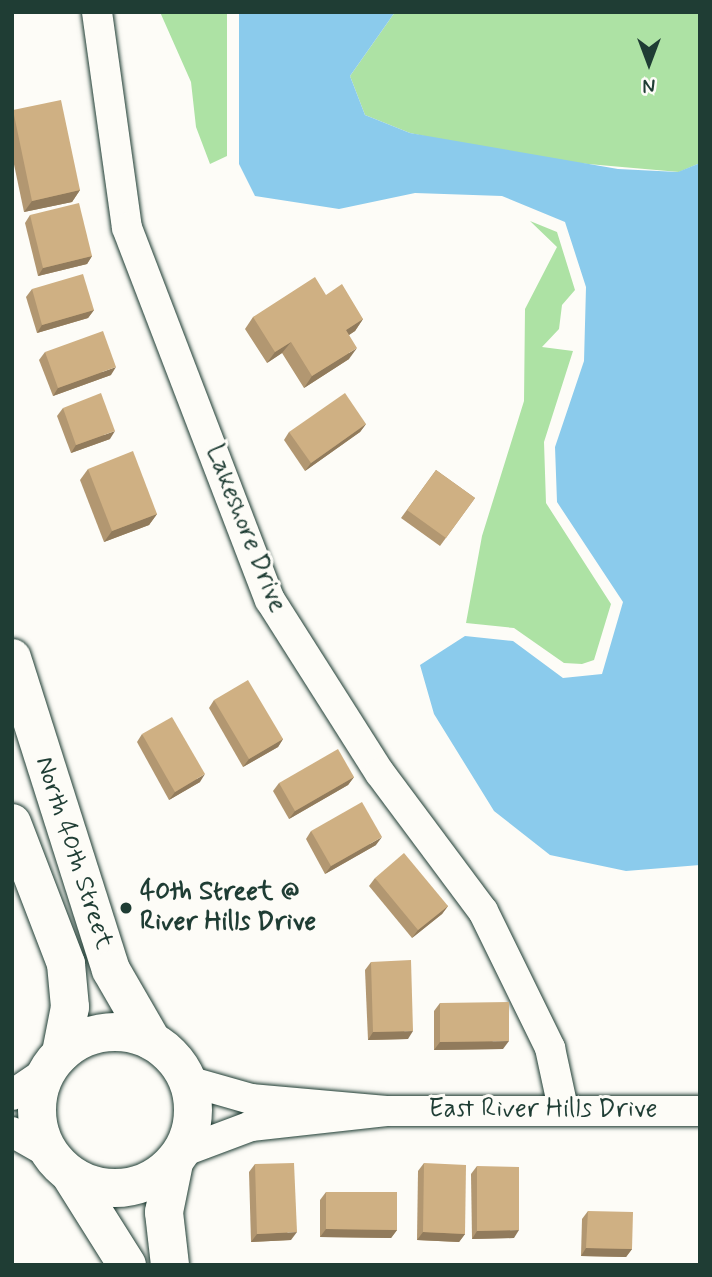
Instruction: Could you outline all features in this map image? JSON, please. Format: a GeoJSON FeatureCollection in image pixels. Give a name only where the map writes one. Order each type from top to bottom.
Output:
{"type":"FeatureCollection","features":[{"type":"Feature","properties":{"kind":"main road","name":"North 40th Street"},"geometry":{"type":"LineString","coordinates":[[12,658],[111,970],[152,1041]]}},
{"type":"Feature","properties":{"kind":"main road","name":"North 40th Street"},"geometry":{"type":"LineString","coordinates":[[12,823],[66,964],[70,1007],[54,1063]]}},
{"type":"Feature","properties":{"kind":"main road"},"geometry":{"type":"LineString","coordinates":[[127,1265],[60,1164],[36,1111],[54,1063],[109,1032],[152,1041],[188,1081],[193,1126],[178,1157],[164,1212],[170,1265]]}},
{"type":"Feature","properties":{"kind":"main road"},"geometry":{"type":"LineString","coordinates":[[60,1164],[124,1188],[149,1181],[178,1157]]}},
{"type":"Feature","properties":{"kind":"street","name":"Lakeshore Drive"},"geometry":{"type":"LineString","coordinates":[[97,12],[127,228],[270,600],[380,773],[483,911],[550,1048],[563,1108]]}},
{"type":"Feature","properties":{"kind":"street"},"geometry":{"type":"LineString","coordinates":[[12,1095],[54,1063]]}},
{"type":"Feature","properties":{"kind":"street","name":"East River Hills Drive"},"geometry":{"type":"LineString","coordinates":[[188,1081],[251,1098],[386,1111]]}},
{"type":"Feature","properties":{"kind":"street","name":"East River Hills Drive"},"geometry":{"type":"LineString","coordinates":[[178,1157],[251,1126],[386,1111],[563,1108],[700,1111]]}},
{"type":"Feature","properties":{"kind":"street"},"geometry":{"type":"LineString","coordinates":[[12,1132],[60,1164]]}},
{"type":"Feature","properties":{"kind":"green space"},"geometry":{"type":"Polygon","coordinates":[[[160,12],[227,12],[227,156],[210,164],[196,127],[191,82],[160,12]]]}},
{"type":"Feature","properties":{"kind":"green space"},"geometry":{"type":"Polygon","coordinates":[[[395,12],[700,12],[700,163],[679,172],[531,159],[410,133],[365,115],[350,76],[395,12]]]}},
{"type":"Feature","properties":{"kind":"green space"},"geometry":{"type":"Polygon","coordinates":[[[530,221],[557,232],[575,290],[562,305],[559,329],[542,347],[573,351],[544,442],[546,503],[611,604],[594,660],[582,664],[564,663],[514,628],[466,623],[482,536],[524,401],[525,309],[557,247],[530,221]]]}},
{"type":"Feature","properties":{"kind":"water"},"geometry":{"type":"Polygon","coordinates":[[[239,12],[395,12],[350,76],[365,115],[410,133],[618,169],[678,172],[700,163],[700,865],[626,871],[550,855],[494,811],[434,714],[420,665],[465,636],[513,641],[563,678],[602,674],[623,602],[557,502],[555,447],[584,361],[586,287],[565,222],[502,196],[415,193],[339,209],[255,196],[239,164],[239,12]]]}},
{"type":"Feature","properties":{"kind":"building"},"geometry":{"type":"Polygon","coordinates":[[[61,100],[80,190],[32,201],[13,110],[61,100]]]}},
{"type":"Feature","properties":{"kind":"building"},"geometry":{"type":"Polygon","coordinates":[[[79,203],[92,256],[43,268],[30,215],[79,203]]]}},
{"type":"Feature","properties":{"kind":"building"},"geometry":{"type":"Polygon","coordinates":[[[83,274],[94,310],[42,325],[32,289],[83,274]]]}},
{"type":"Feature","properties":{"kind":"building"},"geometry":{"type":"Polygon","coordinates":[[[315,277],[326,295],[342,284],[363,319],[346,330],[357,348],[312,376],[291,342],[275,352],[253,317],[315,277]]]}},
{"type":"Feature","properties":{"kind":"building"},"geometry":{"type":"Polygon","coordinates":[[[103,331],[116,367],[58,388],[45,352],[103,331]]]}},
{"type":"Feature","properties":{"kind":"building"},"geometry":{"type":"Polygon","coordinates":[[[101,393],[115,431],[76,445],[63,408],[101,393]]]}},
{"type":"Feature","properties":{"kind":"building"},"geometry":{"type":"Polygon","coordinates":[[[345,393],[366,424],[311,463],[289,432],[345,393]]]}},
{"type":"Feature","properties":{"kind":"building"},"geometry":{"type":"Polygon","coordinates":[[[133,451],[157,514],[112,531],[88,469],[133,451]]]}},
{"type":"Feature","properties":{"kind":"building"},"geometry":{"type":"Polygon","coordinates":[[[436,470],[475,498],[446,538],[407,510],[436,470]]]}},
{"type":"Feature","properties":{"kind":"building"},"geometry":{"type":"Polygon","coordinates":[[[248,680],[283,739],[249,759],[214,700],[248,680]]]}},
{"type":"Feature","properties":{"kind":"building"},"geometry":{"type":"Polygon","coordinates":[[[172,717],[205,774],[175,792],[142,734],[172,717]]]}},
{"type":"Feature","properties":{"kind":"building"},"geometry":{"type":"Polygon","coordinates":[[[338,749],[354,777],[295,811],[279,783],[338,749]]]}},
{"type":"Feature","properties":{"kind":"building"},"geometry":{"type":"Polygon","coordinates":[[[362,802],[382,837],[331,866],[311,831],[362,802]]]}},
{"type":"Feature","properties":{"kind":"building"},"geometry":{"type":"Polygon","coordinates":[[[404,853],[448,906],[418,930],[375,878],[404,853]]]}},
{"type":"Feature","properties":{"kind":"building"},"geometry":{"type":"Polygon","coordinates":[[[411,960],[413,1031],[373,1032],[371,962],[411,960]]]}},
{"type":"Feature","properties":{"kind":"building"},"geometry":{"type":"Polygon","coordinates":[[[509,1002],[509,1041],[440,1042],[440,1003],[509,1002]]]}},
{"type":"Feature","properties":{"kind":"building"},"geometry":{"type":"Polygon","coordinates":[[[294,1163],[297,1232],[257,1234],[255,1164],[294,1163]]]}},
{"type":"Feature","properties":{"kind":"building"},"geometry":{"type":"Polygon","coordinates":[[[424,1163],[466,1165],[465,1234],[423,1232],[424,1163]]]}},
{"type":"Feature","properties":{"kind":"building"},"geometry":{"type":"Polygon","coordinates":[[[477,1166],[519,1167],[519,1230],[477,1231],[477,1166]]]}},
{"type":"Feature","properties":{"kind":"building"},"geometry":{"type":"Polygon","coordinates":[[[326,1192],[397,1192],[397,1230],[326,1229],[326,1192]]]}},
{"type":"Feature","properties":{"kind":"building"},"geometry":{"type":"Polygon","coordinates":[[[588,1211],[633,1212],[632,1249],[586,1248],[588,1211]]]}},
{"type":"Feature","properties":{"kind":"place","name":"40th Street @ River Hills Drive"},"geometry":{"type":"Point","coordinates":[126,908]}}]}
